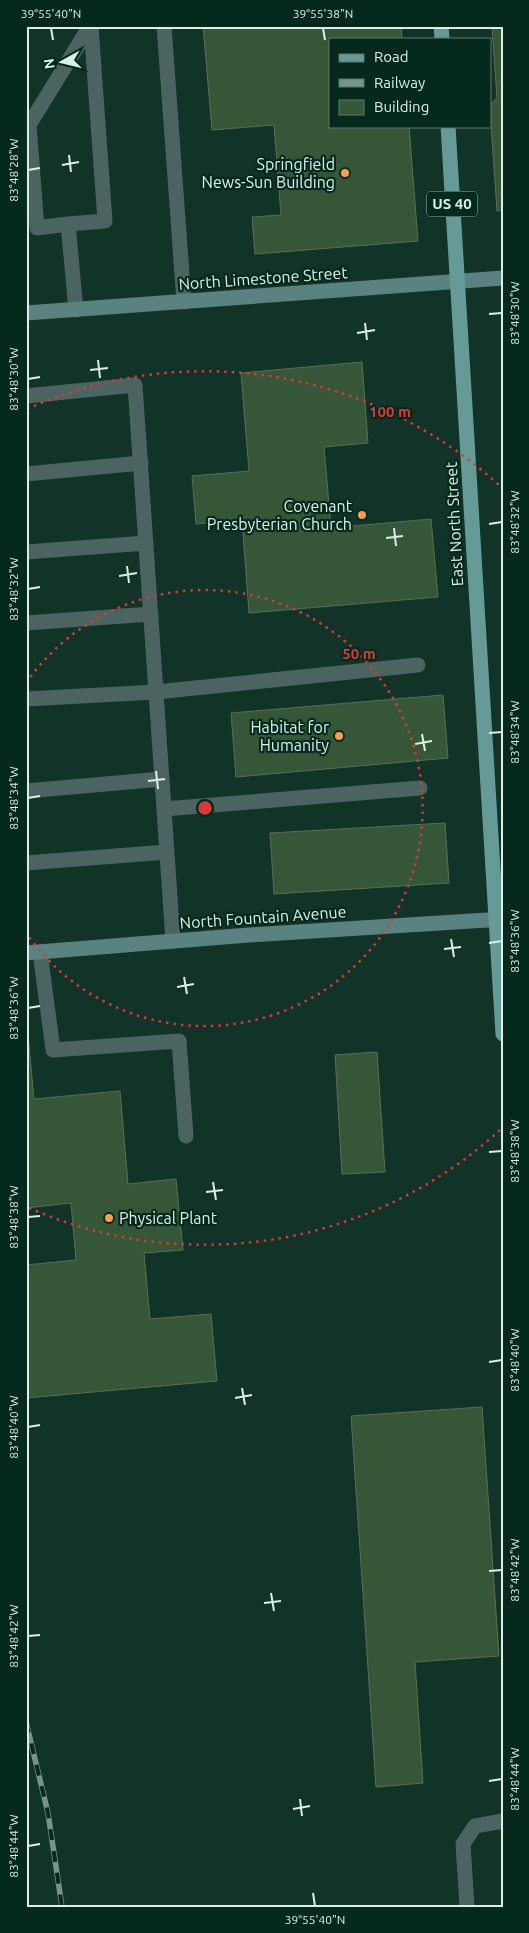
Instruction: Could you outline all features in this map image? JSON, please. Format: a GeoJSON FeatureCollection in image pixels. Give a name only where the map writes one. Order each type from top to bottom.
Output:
{"type":"FeatureCollection","features":[{"type":"Feature","properties":{"kind":"main road","name":"East North Street"},"geometry":{"type":"LineString","coordinates":[[448,128],[499,919]]}},
{"type":"Feature","properties":{"kind":"main road","name":"North Limestone Street"},"geometry":{"type":"LineString","coordinates":[[26,313],[503,278]]}},
{"type":"Feature","properties":{"kind":"main road","name":"North Fountain Avenue"},"geometry":{"type":"LineString","coordinates":[[33,952],[499,919]]}},
{"type":"Feature","properties":{"kind":"main road","name":"US 40"},"geometry":{"type":"LineString","coordinates":[[499,919],[503,1034]]}},
{"type":"Feature","properties":{"kind":"lane"},"geometry":{"type":"LineString","coordinates":[[91,26],[105,221],[36,228],[29,125],[91,26]]}},
{"type":"Feature","properties":{"kind":"lane"},"geometry":{"type":"LineString","coordinates":[[164,26],[184,302]]}},
{"type":"Feature","properties":{"kind":"lane"},"geometry":{"type":"LineString","coordinates":[[68,224],[76,310]]}},
{"type":"Feature","properties":{"kind":"lane"},"geometry":{"type":"LineString","coordinates":[[26,396],[135,385],[173,941]]}},
{"type":"Feature","properties":{"kind":"lane"},"geometry":{"type":"LineString","coordinates":[[26,474],[141,464]]}},
{"type":"Feature","properties":{"kind":"lane"},"geometry":{"type":"LineString","coordinates":[[26,552],[146,544]]}},
{"type":"Feature","properties":{"kind":"lane"},"geometry":{"type":"LineString","coordinates":[[26,623],[151,614]]}},
{"type":"Feature","properties":{"kind":"lane"},"geometry":{"type":"LineString","coordinates":[[26,699],[156,692],[418,665]]}},
{"type":"Feature","properties":{"kind":"lane"},"geometry":{"type":"LineString","coordinates":[[26,791],[162,779]]}},
{"type":"Feature","properties":{"kind":"lane"},"geometry":{"type":"LineString","coordinates":[[164,809],[420,788]]}},
{"type":"Feature","properties":{"kind":"lane"},"geometry":{"type":"LineString","coordinates":[[26,863],[167,852]]}},
{"type":"Feature","properties":{"kind":"lane"},"geometry":{"type":"LineString","coordinates":[[33,952],[52,1050],[179,1041],[186,1136]]}},
{"type":"Feature","properties":{"kind":"lane"},"geometry":{"type":"LineString","coordinates":[[467,1907],[464,1844],[475,1826],[503,1821]]}},
{"type":"Feature","properties":{"kind":"building","name":"Springfield News-Sun Building"},"geometry":{"type":"Polygon","coordinates":[[[203,26],[401,26],[402,38],[329,38],[329,128],[409,128],[418,241],[255,254],[252,217],[281,215],[274,125],[212,130],[203,26]]]}},
{"type":"Feature","properties":{"kind":"building"},"geometry":{"type":"Polygon","coordinates":[[[492,26],[503,26],[503,210],[497,211],[491,128],[492,103],[497,98],[492,26]]]}},
{"type":"Feature","properties":{"kind":"building"},"geometry":{"type":"Polygon","coordinates":[[[362,362],[368,443],[324,447],[331,528],[431,519],[438,597],[249,613],[242,520],[196,524],[192,476],[249,471],[241,373],[362,362]]]}},
{"type":"Feature","properties":{"kind":"building","name":"Habitat for Humanity"},"geometry":{"type":"Polygon","coordinates":[[[443,695],[448,758],[236,777],[231,713],[443,695]]]}},
{"type":"Feature","properties":{"kind":"building"},"geometry":{"type":"Polygon","coordinates":[[[445,823],[449,883],[274,894],[270,833],[445,823]]]}},
{"type":"Feature","properties":{"kind":"building"},"geometry":{"type":"Polygon","coordinates":[[[26,1013],[34,1099],[120,1091],[128,1184],[176,1179],[183,1250],[144,1253],[150,1319],[211,1314],[217,1381],[26,1398],[26,1265],[76,1260],[71,1203],[26,1208],[26,1013]]]}},
{"type":"Feature","properties":{"kind":"building"},"geometry":{"type":"Polygon","coordinates":[[[377,1052],[385,1172],[342,1174],[335,1055],[377,1052]]]}},
{"type":"Feature","properties":{"kind":"building"},"geometry":{"type":"Polygon","coordinates":[[[482,1407],[499,1656],[415,1662],[423,1783],[376,1787],[351,1416],[482,1407]]]}},
{"type":"Feature","properties":{"kind":"railway"},"geometry":{"type":"LineString","coordinates":[[26,1722],[48,1813],[62,1907]]}},
{"type":"Feature","properties":{"kind":"place","name":"Springfield News-Sun Building"},"geometry":{"type":"Point","coordinates":[345,173]}},
{"type":"Feature","properties":{"kind":"place","name":"Covenant Presbyterian Church"},"geometry":{"type":"Point","coordinates":[362,515]}},
{"type":"Feature","properties":{"kind":"place","name":"Habitat for Humanity"},"geometry":{"type":"Point","coordinates":[339,736]}},
{"type":"Feature","properties":{"kind":"place","name":"Physical Plant"},"geometry":{"type":"Point","coordinates":[109,1218]}}]}
